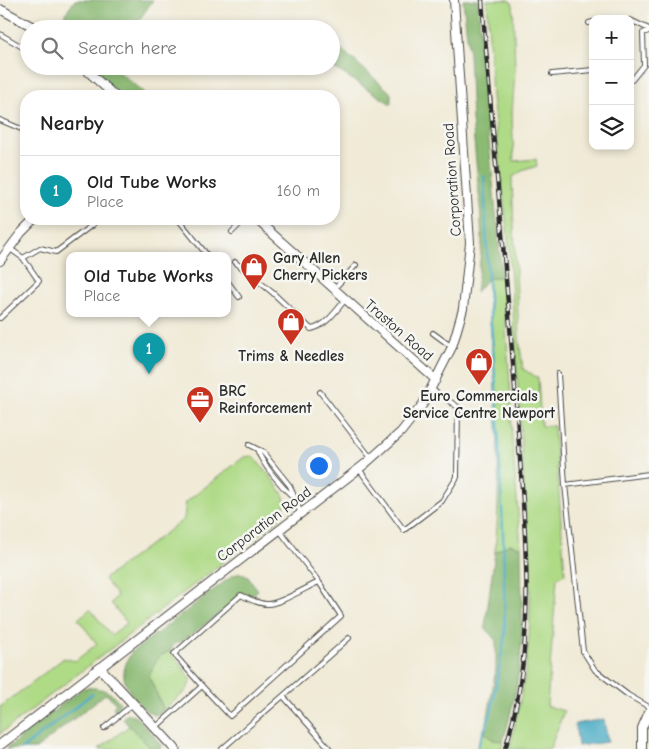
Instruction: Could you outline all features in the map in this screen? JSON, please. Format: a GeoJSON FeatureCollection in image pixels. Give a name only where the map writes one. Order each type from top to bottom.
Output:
{"type":"FeatureCollection","features":[{"type":"Feature","properties":{"kind":"street","name":"Corporation Road"},"geometry":{"type":"LineString","coordinates":[[0,745],[359,469],[401,432],[423,404],[452,347],[463,309],[470,243],[454,0]]}},
{"type":"Feature","properties":{"kind":"street"},"geometry":{"type":"LineString","coordinates":[[0,9],[20,20]]}},
{"type":"Feature","properties":{"kind":"street"},"geometry":{"type":"LineString","coordinates":[[92,75],[108,90]]}},
{"type":"Feature","properties":{"kind":"street"},"geometry":{"type":"LineString","coordinates":[[0,260],[30,225]]}},
{"type":"Feature","properties":{"kind":"street","name":"Traston Road"},"geometry":{"type":"LineString","coordinates":[[263,225],[333,290],[436,380]]}},
{"type":"Feature","properties":{"kind":"street"},"geometry":{"type":"LineString","coordinates":[[100,668],[172,748]]}},
{"type":"Feature","properties":{"kind":"street"},"geometry":{"type":"LineString","coordinates":[[642,749],[642,728],[649,712]]}},
{"type":"Feature","properties":{"kind":"lane"},"geometry":{"type":"LineString","coordinates":[[634,22],[649,30]]}},
{"type":"Feature","properties":{"kind":"lane"},"geometry":{"type":"LineString","coordinates":[[634,78],[644,65],[643,33],[649,30]]}},
{"type":"Feature","properties":{"kind":"lane"},"geometry":{"type":"LineString","coordinates":[[0,34],[20,46]]}},
{"type":"Feature","properties":{"kind":"lane"},"geometry":{"type":"LineString","coordinates":[[552,74],[589,70]]}},
{"type":"Feature","properties":{"kind":"lane"},"geometry":{"type":"LineString","coordinates":[[0,120],[20,128]]}},
{"type":"Feature","properties":{"kind":"lane"},"geometry":{"type":"LineString","coordinates":[[23,258],[40,248],[56,252],[92,225]]}},
{"type":"Feature","properties":{"kind":"lane"},"geometry":{"type":"LineString","coordinates":[[183,225],[205,252]]}},
{"type":"Feature","properties":{"kind":"lane"},"geometry":{"type":"LineString","coordinates":[[232,232],[239,225]]}},
{"type":"Feature","properties":{"kind":"lane"},"geometry":{"type":"LineString","coordinates":[[0,318],[39,281],[23,258],[9,248]]}},
{"type":"Feature","properties":{"kind":"lane"},"geometry":{"type":"LineString","coordinates":[[235,262],[273,293],[311,329],[326,322],[345,300]]}},
{"type":"Feature","properties":{"kind":"lane"},"geometry":{"type":"LineString","coordinates":[[333,290],[356,265]]}},
{"type":"Feature","properties":{"kind":"lane"},"geometry":{"type":"LineString","coordinates":[[231,286],[239,297]]}},
{"type":"Feature","properties":{"kind":"lane"},"geometry":{"type":"LineString","coordinates":[[433,333],[452,347]]}},
{"type":"Feature","properties":{"kind":"lane"},"geometry":{"type":"LineString","coordinates":[[558,374],[565,484],[583,651],[595,670],[649,707]]}},
{"type":"Feature","properties":{"kind":"lane"},"geometry":{"type":"LineString","coordinates":[[359,469],[404,530],[442,501],[457,477],[458,407],[431,389]]}},
{"type":"Feature","properties":{"kind":"lane"},"geometry":{"type":"LineString","coordinates":[[320,392],[371,458]]}},
{"type":"Feature","properties":{"kind":"lane"},"geometry":{"type":"LineString","coordinates":[[249,445],[257,449],[258,455],[293,497],[301,514]]}},
{"type":"Feature","properties":{"kind":"lane"},"geometry":{"type":"LineString","coordinates":[[565,484],[649,474]]}},
{"type":"Feature","properties":{"kind":"lane"},"geometry":{"type":"LineString","coordinates":[[280,531],[319,582],[342,616],[230,716],[174,654],[241,595],[256,602],[276,603],[319,582]]}},
{"type":"Feature","properties":{"kind":"lane"},"geometry":{"type":"LineString","coordinates":[[222,749],[349,638]]}},
{"type":"Feature","properties":{"kind":"lane"},"geometry":{"type":"LineString","coordinates":[[156,728],[202,686]]}},
{"type":"Feature","properties":{"kind":"lane"},"geometry":{"type":"LineString","coordinates":[[283,696],[330,749]]}},
{"type":"Feature","properties":{"kind":"lane"},"geometry":{"type":"LineString","coordinates":[[104,728],[133,704]]}},
{"type":"Feature","properties":{"kind":"green space"},"geometry":{"type":"Polygon","coordinates":[[[75,0],[153,0],[139,20],[61,20],[75,0]]]}},
{"type":"Feature","properties":{"kind":"green space"},"geometry":{"type":"Polygon","coordinates":[[[463,0],[478,0],[485,100],[502,276],[487,279],[476,292],[482,243],[469,54],[463,0]]]}},
{"type":"Feature","properties":{"kind":"green space"},"geometry":{"type":"Polygon","coordinates":[[[487,0],[509,0],[513,4],[515,70],[512,115],[514,161],[536,159],[537,166],[522,171],[513,177],[512,181],[519,339],[523,369],[538,378],[541,426],[554,426],[565,574],[557,578],[547,706],[564,711],[550,749],[509,749],[526,669],[530,619],[530,585],[509,247],[492,96],[487,0]]]}},
{"type":"Feature","properties":{"kind":"green space"},"geometry":{"type":"Polygon","coordinates":[[[340,48],[391,93],[391,104],[340,72],[340,48]]]}},
{"type":"Feature","properties":{"kind":"green space"},"geometry":{"type":"Polygon","coordinates":[[[92,75],[123,75],[141,90],[108,90],[92,75]]]}},
{"type":"Feature","properties":{"kind":"green space"},"geometry":{"type":"Polygon","coordinates":[[[502,276],[521,548],[510,544],[495,552],[498,450],[487,279],[502,276]]]}},
{"type":"Feature","properties":{"kind":"green space"},"geometry":{"type":"Polygon","coordinates":[[[252,456],[284,497],[284,506],[278,520],[0,734],[0,707],[64,658],[75,661],[97,644],[78,619],[90,609],[111,635],[127,623],[111,603],[117,596],[104,579],[184,519],[186,502],[244,457],[252,456]]]}},
{"type":"Feature","properties":{"kind":"green space"},"geometry":{"type":"Polygon","coordinates":[[[510,544],[521,548],[522,633],[517,681],[503,741],[494,740],[485,734],[496,668],[496,641],[485,627],[495,552],[510,544]]]}},
{"type":"Feature","properties":{"kind":"green space"},"geometry":{"type":"Polygon","coordinates":[[[240,573],[248,577],[258,590],[251,596],[246,593],[183,641],[174,644],[171,651],[159,657],[149,677],[164,710],[155,715],[150,713],[135,699],[125,681],[125,667],[131,653],[232,576],[240,573]]]}},
{"type":"Feature","properties":{"kind":"green space"},"geometry":{"type":"Polygon","coordinates":[[[171,651],[191,679],[187,690],[164,710],[149,677],[157,661],[166,652],[171,651]]]}},
{"type":"Feature","properties":{"kind":"green space"},"geometry":{"type":"Polygon","coordinates":[[[83,688],[94,688],[109,692],[120,703],[117,712],[113,707],[116,704],[105,694],[36,749],[6,749],[83,688]]]}},
{"type":"Feature","properties":{"kind":"green space"},"geometry":{"type":"Polygon","coordinates":[[[128,714],[137,718],[146,727],[161,745],[160,749],[151,749],[125,722],[122,718],[128,714]]]}},
{"type":"Feature","properties":{"kind":"green space"},"geometry":{"type":"Polygon","coordinates":[[[129,726],[136,731],[151,749],[99,749],[129,726]]]}},
{"type":"Feature","properties":{"kind":"green space"},"geometry":{"type":"Polygon","coordinates":[[[485,728],[485,734],[494,740],[503,741],[501,749],[477,749],[485,728]]]}},
{"type":"Feature","properties":{"kind":"water"},"geometry":{"type":"Polygon","coordinates":[[[604,719],[608,742],[578,746],[575,724],[604,719]]]}},
{"type":"Feature","properties":{"kind":"waterway"},"geometry":{"type":"LineString","coordinates":[[477,749],[491,713],[505,634],[503,532],[497,402],[489,299],[484,176]]}},
{"type":"Feature","properties":{"kind":"waterway"},"geometry":{"type":"LineString","coordinates":[[22,749],[92,694]]}},
{"type":"Feature","properties":{"kind":"railway"},"geometry":{"type":"LineString","coordinates":[[482,0],[514,376],[526,551],[525,631],[522,670],[515,710],[505,749]]}},
{"type":"Feature","properties":{"kind":"place","name":"Gary Allen Cherry Pickers"},"geometry":{"type":"Point","coordinates":[254,291]}},
{"type":"Feature","properties":{"kind":"place","name":"Trims & Needles"},"geometry":{"type":"Point","coordinates":[291,346]}},
{"type":"Feature","properties":{"kind":"place","name":"Old Tube Works"},"geometry":{"type":"Point","coordinates":[149,374]}},
{"type":"Feature","properties":{"kind":"place","name":"Euro Commercials Service Centre Newport"},"geometry":{"type":"Point","coordinates":[479,386]}},
{"type":"Feature","properties":{"kind":"place","name":"BRC Reinforcement"},"geometry":{"type":"Point","coordinates":[200,424]}}]}
